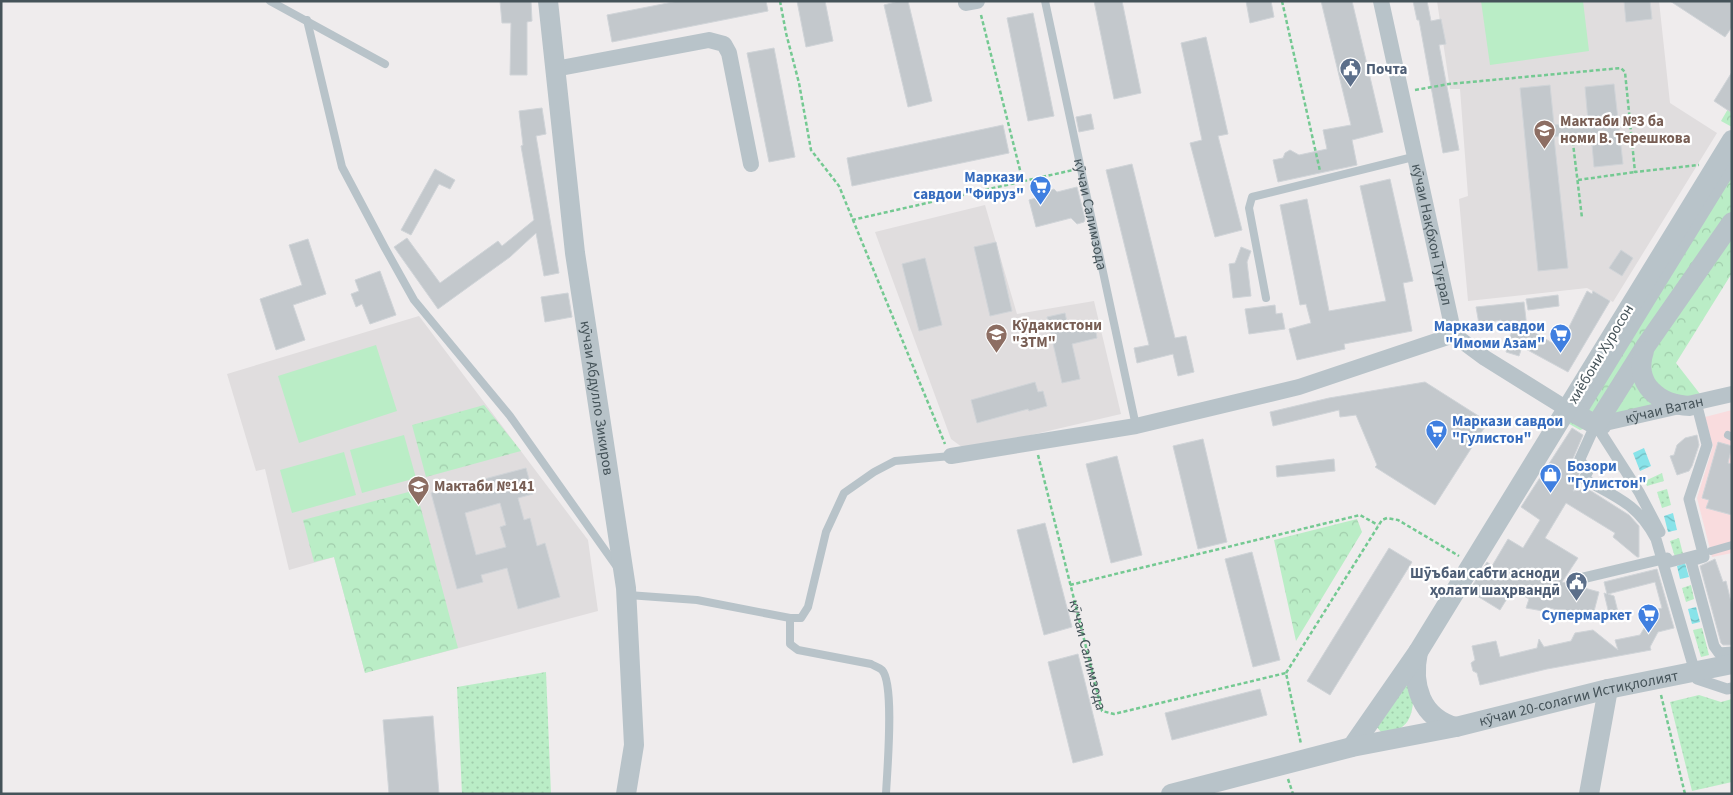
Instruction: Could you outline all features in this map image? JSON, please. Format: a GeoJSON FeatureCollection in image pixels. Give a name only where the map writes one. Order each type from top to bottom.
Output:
{"type":"FeatureCollection","features":[{"type":"Feature","properties":{"kind":"street","name":"кӯчаи Абдулло Зикиров"},"geometry":{"type":"LineString","coordinates":[[548,1],[575,253],[626,586],[634,745],[626,794]]}},
{"type":"Feature","properties":{"kind":"street","name":"кӯчаи Нақбхон Туғрал"},"geometry":{"type":"LineString","coordinates":[[1380,1],[1413,157],[1454,335]]}},
{"type":"Feature","properties":{"kind":"street"},"geometry":{"type":"LineString","coordinates":[[555,69],[689,43],[718,41],[724,44],[730,53],[751,164]]}},
{"type":"Feature","properties":{"kind":"street","name":"хиёбони Хуросон"},"geometry":{"type":"LineString","coordinates":[[1581,416],[1732,140]]}},
{"type":"Feature","properties":{"kind":"street"},"geometry":{"type":"LineString","coordinates":[[1352,747],[1418,652],[1472,564],[1581,416],[1732,167]]}},
{"type":"Feature","properties":{"kind":"street"},"geometry":{"type":"LineString","coordinates":[[1581,416],[1645,347],[1732,222]]}},
{"type":"Feature","properties":{"kind":"street"},"geometry":{"type":"LineString","coordinates":[[951,456],[1035,444],[1136,426],[1299,387],[1454,335],[1485,358],[1581,416],[1648,508],[1670,560],[1698,671],[1697,679],[1727,689],[1732,688]]}},
{"type":"Feature","properties":{"kind":"street"},"geometry":{"type":"LineString","coordinates":[[1645,347],[1642,366],[1645,383],[1650,391],[1670,403],[1690,406]]}},
{"type":"Feature","properties":{"kind":"street","name":"кӯчаи Ватан"},"geometry":{"type":"LineString","coordinates":[[1581,416],[1690,406],[1732,394]]}},
{"type":"Feature","properties":{"kind":"street"},"geometry":{"type":"LineString","coordinates":[[1698,671],[1652,531],[1632,506],[1584,479],[1589,468],[1579,461],[1593,430],[1696,406],[1707,445],[1689,499],[1704,557],[1691,561],[1714,646],[1719,653],[1732,652]]}},
{"type":"Feature","properties":{"kind":"street"},"geometry":{"type":"LineString","coordinates":[[1583,578],[1711,551]]}},
{"type":"Feature","properties":{"kind":"street"},"geometry":{"type":"LineString","coordinates":[[1394,738],[1417,714],[1418,692],[1415,671],[1418,652]]}},
{"type":"Feature","properties":{"kind":"street","name":"кӯчаи 20-солагии Истиқлолият"},"geometry":{"type":"LineString","coordinates":[[1456,727],[1608,689],[1732,664]]}},
{"type":"Feature","properties":{"kind":"street"},"geometry":{"type":"LineString","coordinates":[[1589,794],[1608,689]]}},
{"type":"Feature","properties":{"kind":"street"},"geometry":{"type":"LineString","coordinates":[[1418,692],[1423,704],[1431,715],[1442,723],[1456,727]]}},
{"type":"Feature","properties":{"kind":"street"},"geometry":{"type":"LineString","coordinates":[[1375,714],[1373,725],[1376,732],[1394,738]]}},
{"type":"Feature","properties":{"kind":"street"},"geometry":{"type":"LineString","coordinates":[[1171,794],[1352,747],[1456,727]]}},
{"type":"Feature","properties":{"kind":"lane"},"geometry":{"type":"LineString","coordinates":[[270,1],[385,64]]}},
{"type":"Feature","properties":{"kind":"lane","name":"кӯчаи Салимзода"},"geometry":{"type":"LineString","coordinates":[[1045,1],[1136,426]]}},
{"type":"Feature","properties":{"kind":"lane"},"geometry":{"type":"LineString","coordinates":[[307,20],[342,167],[399,274],[414,300],[510,416],[626,586],[790,618],[801,618],[806,613],[826,532],[844,493],[874,472],[894,461],[951,456]]}},
{"type":"Feature","properties":{"kind":"lane"},"geometry":{"type":"LineString","coordinates":[[1266,298],[1250,201],[1258,194],[1413,157]]}},
{"type":"Feature","properties":{"kind":"lane"},"geometry":{"type":"LineString","coordinates":[[1711,551],[1732,545]]}},
{"type":"Feature","properties":{"kind":"lane"},"geometry":{"type":"LineString","coordinates":[[790,618],[790,644],[798,650],[871,664],[882,669],[888,682],[889,708],[886,794]]}},
{"type":"Feature","properties":{"kind":"path"},"geometry":{"type":"LineString","coordinates":[[780,1],[799,82],[811,150],[839,186],[938,430],[951,456]]}},
{"type":"Feature","properties":{"kind":"path"},"geometry":{"type":"LineString","coordinates":[[1282,1],[1322,180]]}},
{"type":"Feature","properties":{"kind":"path"},"geometry":{"type":"LineString","coordinates":[[972,4],[1022,182]]}},
{"type":"Feature","properties":{"kind":"path"},"geometry":{"type":"LineString","coordinates":[[1400,92],[1449,84],[1621,68],[1625,72],[1634,172]]}},
{"type":"Feature","properties":{"kind":"path"},"geometry":{"type":"LineString","coordinates":[[1572,135],[1582,218]]}},
{"type":"Feature","properties":{"kind":"path"},"geometry":{"type":"LineString","coordinates":[[1578,180],[1697,164]]}},
{"type":"Feature","properties":{"kind":"path"},"geometry":{"type":"LineString","coordinates":[[852,220],[1081,168]]}},
{"type":"Feature","properties":{"kind":"path","name":"кӯчаи Салимзода"},"geometry":{"type":"LineString","coordinates":[[1035,444],[1100,709],[1106,713],[1128,711],[1286,672]]}},
{"type":"Feature","properties":{"kind":"path"},"geometry":{"type":"LineString","coordinates":[[1070,584],[1360,515],[1378,525]]}},
{"type":"Feature","properties":{"kind":"path"},"geometry":{"type":"LineString","coordinates":[[1304,760],[1286,672],[1378,525],[1387,518],[1398,520],[1472,564]]}},
{"type":"Feature","properties":{"kind":"path"},"geometry":{"type":"LineString","coordinates":[[1658,679],[1685,794]]}},
{"type":"Feature","properties":{"kind":"shaded area"},"geometry":{"type":"Polygon","coordinates":[[[1437,1],[1659,1],[1670,103],[1717,133],[1613,302],[1587,288],[1468,301],[1459,199],[1468,196],[1460,89],[1450,89],[1437,1]]]}},
{"type":"Feature","properties":{"kind":"shaded area"},"geometry":{"type":"Polygon","coordinates":[[[985,205],[1017,314],[1094,301],[1121,414],[966,450],[951,439],[875,232],[985,205]]]}},
{"type":"Feature","properties":{"kind":"shaded area","name":"Мактаби №141"},"geometry":{"type":"Polygon","coordinates":[[[419,316],[588,540],[598,611],[365,673],[334,557],[289,570],[265,469],[256,471],[227,374],[419,316]]]}},
{"type":"Feature","properties":{"kind":"shaded area"},"geometry":{"type":"Polygon","coordinates":[[[1732,410],[1732,553],[1712,557],[1697,498],[1713,446],[1705,417],[1732,410]]]}},
{"type":"Feature","properties":{"kind":"green space"},"geometry":{"type":"Polygon","coordinates":[[[1481,1],[1583,1],[1589,51],[1490,65],[1481,1]]]}},
{"type":"Feature","properties":{"kind":"green space"},"geometry":{"type":"Polygon","coordinates":[[[1732,102],[1732,127],[1721,121],[1732,102]]]}},
{"type":"Feature","properties":{"kind":"green space"},"geometry":{"type":"Polygon","coordinates":[[[1732,153],[1732,273],[1676,363],[1700,394],[1580,430],[1564,421],[1732,153]]]}},
{"type":"Feature","properties":{"kind":"green space"},"geometry":{"type":"Polygon","coordinates":[[[376,345],[397,411],[299,443],[278,376],[376,345]]]}},
{"type":"Feature","properties":{"kind":"green space"},"geometry":{"type":"Polygon","coordinates":[[[484,405],[521,451],[426,477],[412,425],[484,405]]]}},
{"type":"Feature","properties":{"kind":"green space"},"geometry":{"type":"Polygon","coordinates":[[[404,435],[416,478],[362,493],[350,450],[404,435]]]}},
{"type":"Feature","properties":{"kind":"green space"},"geometry":{"type":"Polygon","coordinates":[[[344,452],[356,495],[292,513],[280,470],[344,452]]]}},
{"type":"Feature","properties":{"kind":"green space"},"geometry":{"type":"Polygon","coordinates":[[[1662,473],[1664,481],[1647,486],[1645,481],[1662,473]]]}},
{"type":"Feature","properties":{"kind":"green space"},"geometry":{"type":"Polygon","coordinates":[[[1667,489],[1671,505],[1662,508],[1657,492],[1667,489]]]}},
{"type":"Feature","properties":{"kind":"green space"},"geometry":{"type":"Polygon","coordinates":[[[416,490],[458,648],[365,673],[334,557],[314,562],[303,520],[416,490]]]}},
{"type":"Feature","properties":{"kind":"green space"},"geometry":{"type":"Polygon","coordinates":[[[1357,519],[1362,532],[1296,641],[1274,540],[1357,519]]]}},
{"type":"Feature","properties":{"kind":"green space"},"geometry":{"type":"Polygon","coordinates":[[[1679,538],[1683,554],[1675,557],[1670,541],[1679,538]]]}},
{"type":"Feature","properties":{"kind":"green space"},"geometry":{"type":"Polygon","coordinates":[[[1691,585],[1694,599],[1686,602],[1682,588],[1691,585]]]}},
{"type":"Feature","properties":{"kind":"green space"},"geometry":{"type":"Polygon","coordinates":[[[1702,628],[1709,655],[1701,657],[1693,630],[1702,628]]]}},
{"type":"Feature","properties":{"kind":"green space"},"geometry":{"type":"Polygon","coordinates":[[[1410,661],[1413,696],[1409,718],[1404,726],[1394,731],[1381,732],[1376,726],[1410,661]]]}},
{"type":"Feature","properties":{"kind":"green space"},"geometry":{"type":"Polygon","coordinates":[[[546,672],[551,794],[462,794],[457,687],[546,672]]]}},
{"type":"Feature","properties":{"kind":"green space"},"geometry":{"type":"Polygon","coordinates":[[[1699,695],[1721,702],[1732,699],[1732,782],[1692,791],[1670,702],[1699,695]]]}},
{"type":"Feature","properties":{"kind":"water"},"geometry":{"type":"Polygon","coordinates":[[[1644,448],[1651,466],[1640,471],[1633,453],[1644,448]]]}},
{"type":"Feature","properties":{"kind":"water"},"geometry":{"type":"Polygon","coordinates":[[[1673,513],[1677,530],[1668,532],[1664,516],[1673,513]]]}},
{"type":"Feature","properties":{"kind":"water"},"geometry":{"type":"Polygon","coordinates":[[[1685,563],[1689,577],[1680,579],[1677,566],[1685,563]]]}},
{"type":"Feature","properties":{"kind":"water"},"geometry":{"type":"Polygon","coordinates":[[[1696,607],[1700,622],[1692,624],[1688,609],[1696,607]]]}},
{"type":"Feature","properties":{"kind":"building"},"geometry":{"type":"Polygon","coordinates":[[[500,1],[531,1],[532,21],[527,22],[527,75],[510,75],[511,23],[502,23],[500,1]]]}},
{"type":"Feature","properties":{"kind":"building"},"geometry":{"type":"Polygon","coordinates":[[[678,1],[766,1],[768,11],[612,42],[607,15],[678,1]]]}},
{"type":"Feature","properties":{"kind":"building"},"geometry":{"type":"Polygon","coordinates":[[[797,1],[825,1],[833,41],[806,47],[797,1]]]}},
{"type":"Feature","properties":{"kind":"building"},"geometry":{"type":"Polygon","coordinates":[[[908,1],[932,101],[908,107],[884,5],[908,1]]]}},
{"type":"Feature","properties":{"kind":"building"},"geometry":{"type":"Polygon","coordinates":[[[1094,1],[1122,1],[1141,93],[1114,99],[1094,1]]]}},
{"type":"Feature","properties":{"kind":"building"},"geometry":{"type":"Polygon","coordinates":[[[1246,1],[1271,1],[1274,17],[1250,23],[1246,1]]]}},
{"type":"Feature","properties":{"kind":"building"},"geometry":{"type":"Polygon","coordinates":[[[1321,1],[1352,1],[1383,132],[1352,140],[1357,165],[1278,182],[1273,160],[1283,158],[1285,153],[1290,150],[1299,155],[1327,149],[1323,130],[1351,125],[1321,1]]]}},
{"type":"Feature","properties":{"kind":"building"},"geometry":{"type":"Polygon","coordinates":[[[1413,1],[1427,1],[1431,21],[1441,19],[1446,44],[1439,45],[1459,150],[1443,153],[1419,20],[1417,20],[1413,1]]]}},
{"type":"Feature","properties":{"kind":"building"},"geometry":{"type":"Polygon","coordinates":[[[1624,1],[1650,1],[1652,19],[1626,22],[1624,1]]]}},
{"type":"Feature","properties":{"kind":"building"},"geometry":{"type":"Polygon","coordinates":[[[1670,1],[1732,1],[1732,27],[1725,37],[1670,1]]]}},
{"type":"Feature","properties":{"kind":"building"},"geometry":{"type":"Polygon","coordinates":[[[1033,13],[1054,116],[1028,121],[1007,18],[1033,13]]]}},
{"type":"Feature","properties":{"kind":"building"},"geometry":{"type":"Polygon","coordinates":[[[1206,37],[1228,134],[1218,136],[1242,230],[1215,237],[1190,143],[1202,140],[1181,43],[1206,37]]]}},
{"type":"Feature","properties":{"kind":"building"},"geometry":{"type":"Polygon","coordinates":[[[774,48],[795,157],[769,162],[747,53],[774,48]]]}},
{"type":"Feature","properties":{"kind":"building"},"geometry":{"type":"Polygon","coordinates":[[[1732,72],[1732,113],[1714,101],[1732,72]]]}},
{"type":"Feature","properties":{"kind":"building"},"geometry":{"type":"Polygon","coordinates":[[[1614,84],[1623,164],[1594,167],[1591,133],[1554,137],[1568,268],[1538,271],[1520,88],[1550,85],[1554,125],[1588,121],[1585,87],[1614,84]]]}},
{"type":"Feature","properties":{"kind":"building"},"geometry":{"type":"Polygon","coordinates":[[[542,108],[546,134],[536,136],[559,273],[544,276],[536,233],[510,257],[438,309],[394,247],[407,238],[440,283],[498,241],[502,246],[534,220],[521,146],[523,145],[519,111],[542,108]]]}},
{"type":"Feature","properties":{"kind":"building"},"geometry":{"type":"Polygon","coordinates":[[[1091,114],[1094,129],[1079,132],[1076,117],[1091,114]]]}},
{"type":"Feature","properties":{"kind":"building"},"geometry":{"type":"Polygon","coordinates":[[[1003,125],[1009,153],[852,186],[847,158],[1003,125]]]}},
{"type":"Feature","properties":{"kind":"building"},"geometry":{"type":"Polygon","coordinates":[[[1132,164],[1175,338],[1186,336],[1194,372],[1178,376],[1173,354],[1137,363],[1134,348],[1149,345],[1106,170],[1132,164]]]}},
{"type":"Feature","properties":{"kind":"building"},"geometry":{"type":"Polygon","coordinates":[[[435,169],[455,180],[450,189],[439,184],[411,235],[401,230],[435,169]]]}},
{"type":"Feature","properties":{"kind":"building"},"geometry":{"type":"Polygon","coordinates":[[[1390,179],[1413,281],[1403,283],[1412,331],[1344,344],[1345,349],[1297,360],[1289,329],[1311,323],[1306,304],[1300,305],[1280,205],[1307,199],[1329,311],[1386,301],[1360,186],[1390,179]]]}},
{"type":"Feature","properties":{"kind":"building"},"geometry":{"type":"Polygon","coordinates":[[[1077,187],[1085,219],[1084,222],[1077,224],[1071,218],[1036,227],[1029,200],[1046,195],[1054,189],[1057,192],[1077,187]]]}},
{"type":"Feature","properties":{"kind":"building"},"geometry":{"type":"Polygon","coordinates":[[[308,239],[326,294],[293,305],[305,340],[276,350],[260,299],[302,285],[289,245],[308,239]]]}},
{"type":"Feature","properties":{"kind":"building"},"geometry":{"type":"Polygon","coordinates":[[[996,242],[1012,311],[990,316],[974,247],[996,242]]]}},
{"type":"Feature","properties":{"kind":"building"},"geometry":{"type":"Polygon","coordinates":[[[1241,247],[1251,251],[1247,262],[1251,296],[1233,298],[1229,264],[1235,263],[1241,247]]]}},
{"type":"Feature","properties":{"kind":"building"},"geometry":{"type":"Polygon","coordinates":[[[1621,250],[1633,258],[1622,276],[1609,268],[1621,250]]]}},
{"type":"Feature","properties":{"kind":"building"},"geometry":{"type":"Polygon","coordinates":[[[925,258],[942,325],[919,331],[902,264],[925,258]]]}},
{"type":"Feature","properties":{"kind":"building"},"geometry":{"type":"Polygon","coordinates":[[[380,271],[396,315],[370,324],[362,304],[356,307],[351,294],[359,291],[355,280],[380,271]]]}},
{"type":"Feature","properties":{"kind":"building"},"geometry":{"type":"Polygon","coordinates":[[[1587,291],[1592,294],[1593,291],[1610,301],[1568,372],[1522,347],[1519,356],[1506,352],[1513,326],[1502,328],[1501,320],[1479,324],[1476,307],[1524,302],[1527,328],[1559,347],[1587,291]]]}},
{"type":"Feature","properties":{"kind":"building"},"geometry":{"type":"Polygon","coordinates":[[[568,293],[572,317],[545,322],[541,297],[568,293]]]}},
{"type":"Feature","properties":{"kind":"building"},"geometry":{"type":"Polygon","coordinates":[[[1558,295],[1559,306],[1528,310],[1526,299],[1558,295]]]}},
{"type":"Feature","properties":{"kind":"building"},"geometry":{"type":"Polygon","coordinates":[[[1275,305],[1276,314],[1282,313],[1285,329],[1249,334],[1245,309],[1275,305]]]}},
{"type":"Feature","properties":{"kind":"building"},"geometry":{"type":"Polygon","coordinates":[[[1065,313],[1069,331],[1095,326],[1097,338],[1072,344],[1080,379],[1062,383],[1047,317],[1065,313]]]}},
{"type":"Feature","properties":{"kind":"building"},"geometry":{"type":"Polygon","coordinates":[[[1035,382],[1038,392],[1043,391],[1047,406],[1029,411],[1028,409],[977,423],[971,400],[1035,382]]]}},
{"type":"Feature","properties":{"kind":"building"},"geometry":{"type":"Polygon","coordinates":[[[1425,382],[1488,422],[1435,505],[1375,467],[1377,465],[1356,415],[1340,417],[1339,410],[1273,426],[1270,412],[1329,398],[1425,382]]]}},
{"type":"Feature","properties":{"kind":"building"},"geometry":{"type":"Polygon","coordinates":[[[1572,428],[1583,435],[1572,461],[1580,471],[1577,479],[1578,483],[1573,491],[1588,489],[1629,515],[1639,526],[1639,557],[1613,537],[1615,533],[1566,503],[1545,538],[1578,558],[1562,582],[1599,592],[1592,619],[1546,607],[1543,611],[1526,608],[1529,599],[1513,589],[1500,610],[1469,591],[1487,562],[1492,566],[1508,539],[1523,548],[1540,520],[1521,507],[1572,428]]]}},
{"type":"Feature","properties":{"kind":"building"},"geometry":{"type":"Polygon","coordinates":[[[1697,435],[1699,445],[1692,466],[1689,471],[1677,475],[1670,456],[1674,455],[1677,445],[1685,438],[1697,435]]]}},
{"type":"Feature","properties":{"kind":"building"},"geometry":{"type":"Polygon","coordinates":[[[1203,439],[1227,542],[1198,549],[1173,446],[1203,439]]]}},
{"type":"Feature","properties":{"kind":"building"},"geometry":{"type":"Polygon","coordinates":[[[1718,442],[1732,446],[1728,463],[1732,464],[1732,515],[1706,508],[1709,500],[1702,498],[1718,442]]]}},
{"type":"Feature","properties":{"kind":"building"},"geometry":{"type":"Polygon","coordinates":[[[1117,456],[1142,555],[1111,563],[1086,464],[1117,456]]]}},
{"type":"Feature","properties":{"kind":"building"},"geometry":{"type":"Polygon","coordinates":[[[1334,459],[1335,471],[1277,477],[1276,466],[1334,459]]]}},
{"type":"Feature","properties":{"kind":"building"},"geometry":{"type":"Polygon","coordinates":[[[526,468],[533,494],[518,498],[524,520],[530,518],[537,546],[545,543],[560,597],[518,609],[507,568],[481,575],[483,582],[457,589],[431,493],[526,468]],[[500,503],[465,513],[476,555],[506,547],[500,527],[506,525],[500,503]]]}},
{"type":"Feature","properties":{"kind":"building"},"geometry":{"type":"Polygon","coordinates":[[[1045,523],[1072,627],[1044,635],[1017,530],[1045,523]]]}},
{"type":"Feature","properties":{"kind":"building"},"geometry":{"type":"Polygon","coordinates":[[[1389,548],[1412,562],[1330,695],[1307,681],[1389,548]]]}},
{"type":"Feature","properties":{"kind":"building"},"geometry":{"type":"Polygon","coordinates":[[[1252,552],[1280,660],[1253,667],[1225,559],[1252,552]]]}},
{"type":"Feature","properties":{"kind":"building"},"geometry":{"type":"Polygon","coordinates":[[[1715,559],[1723,582],[1726,581],[1732,606],[1732,645],[1723,645],[1721,643],[1700,566],[1715,559]]]}},
{"type":"Feature","properties":{"kind":"building"},"geometry":{"type":"Polygon","coordinates":[[[1657,569],[1674,628],[1658,632],[1650,647],[1651,650],[1547,669],[1480,685],[1477,673],[1473,671],[1471,663],[1475,660],[1472,646],[1496,641],[1500,657],[1537,648],[1539,639],[1544,647],[1571,641],[1575,633],[1593,630],[1618,650],[1615,640],[1640,635],[1646,625],[1643,613],[1662,608],[1655,582],[1608,594],[1614,596],[1619,616],[1610,618],[1604,593],[1607,594],[1604,582],[1657,569]]]}},
{"type":"Feature","properties":{"kind":"building"},"geometry":{"type":"Polygon","coordinates":[[[1078,654],[1103,755],[1073,763],[1048,662],[1078,654]]]}},
{"type":"Feature","properties":{"kind":"building"},"geometry":{"type":"Polygon","coordinates":[[[1260,689],[1267,715],[1172,740],[1165,713],[1260,689]]]}},
{"type":"Feature","properties":{"kind":"building"},"geometry":{"type":"Polygon","coordinates":[[[433,716],[439,794],[389,794],[383,720],[433,716]]]}},
{"type":"Feature","properties":{"kind":"place","name":"Почта"},"geometry":{"type":"Point","coordinates":[1350,88]}},
{"type":"Feature","properties":{"kind":"place","name":"Мактаби №3 ба номи В. Терешкова"},"geometry":{"type":"Point","coordinates":[1544,149]}},
{"type":"Feature","properties":{"kind":"place","name":"Маркази савдои \"Фируз\""},"geometry":{"type":"Point","coordinates":[1040,205]}},
{"type":"Feature","properties":{"kind":"place","name":"Кӯдакистони \"ЗТМ\""},"geometry":{"type":"Point","coordinates":[996,353]}},
{"type":"Feature","properties":{"kind":"place","name":"Маркази савдои \"Имоми Азам\""},"geometry":{"type":"Point","coordinates":[1561,354]}},
{"type":"Feature","properties":{"kind":"place","name":"Маркази савдои \"Гулистон\""},"geometry":{"type":"Point","coordinates":[1436,449]}},
{"type":"Feature","properties":{"kind":"place","name":"Бозори \"Гулистон\""},"geometry":{"type":"Point","coordinates":[1551,494]}},
{"type":"Feature","properties":{"kind":"place","name":"Мактаби №141"},"geometry":{"type":"Point","coordinates":[418,505]}},
{"type":"Feature","properties":{"kind":"place","name":"Шӯъбаи сабти асноди ҳолати шаҳрвандӣ"},"geometry":{"type":"Point","coordinates":[1576,601]}},
{"type":"Feature","properties":{"kind":"place","name":"Супермаркет"},"geometry":{"type":"Point","coordinates":[1648,634]}}]}
